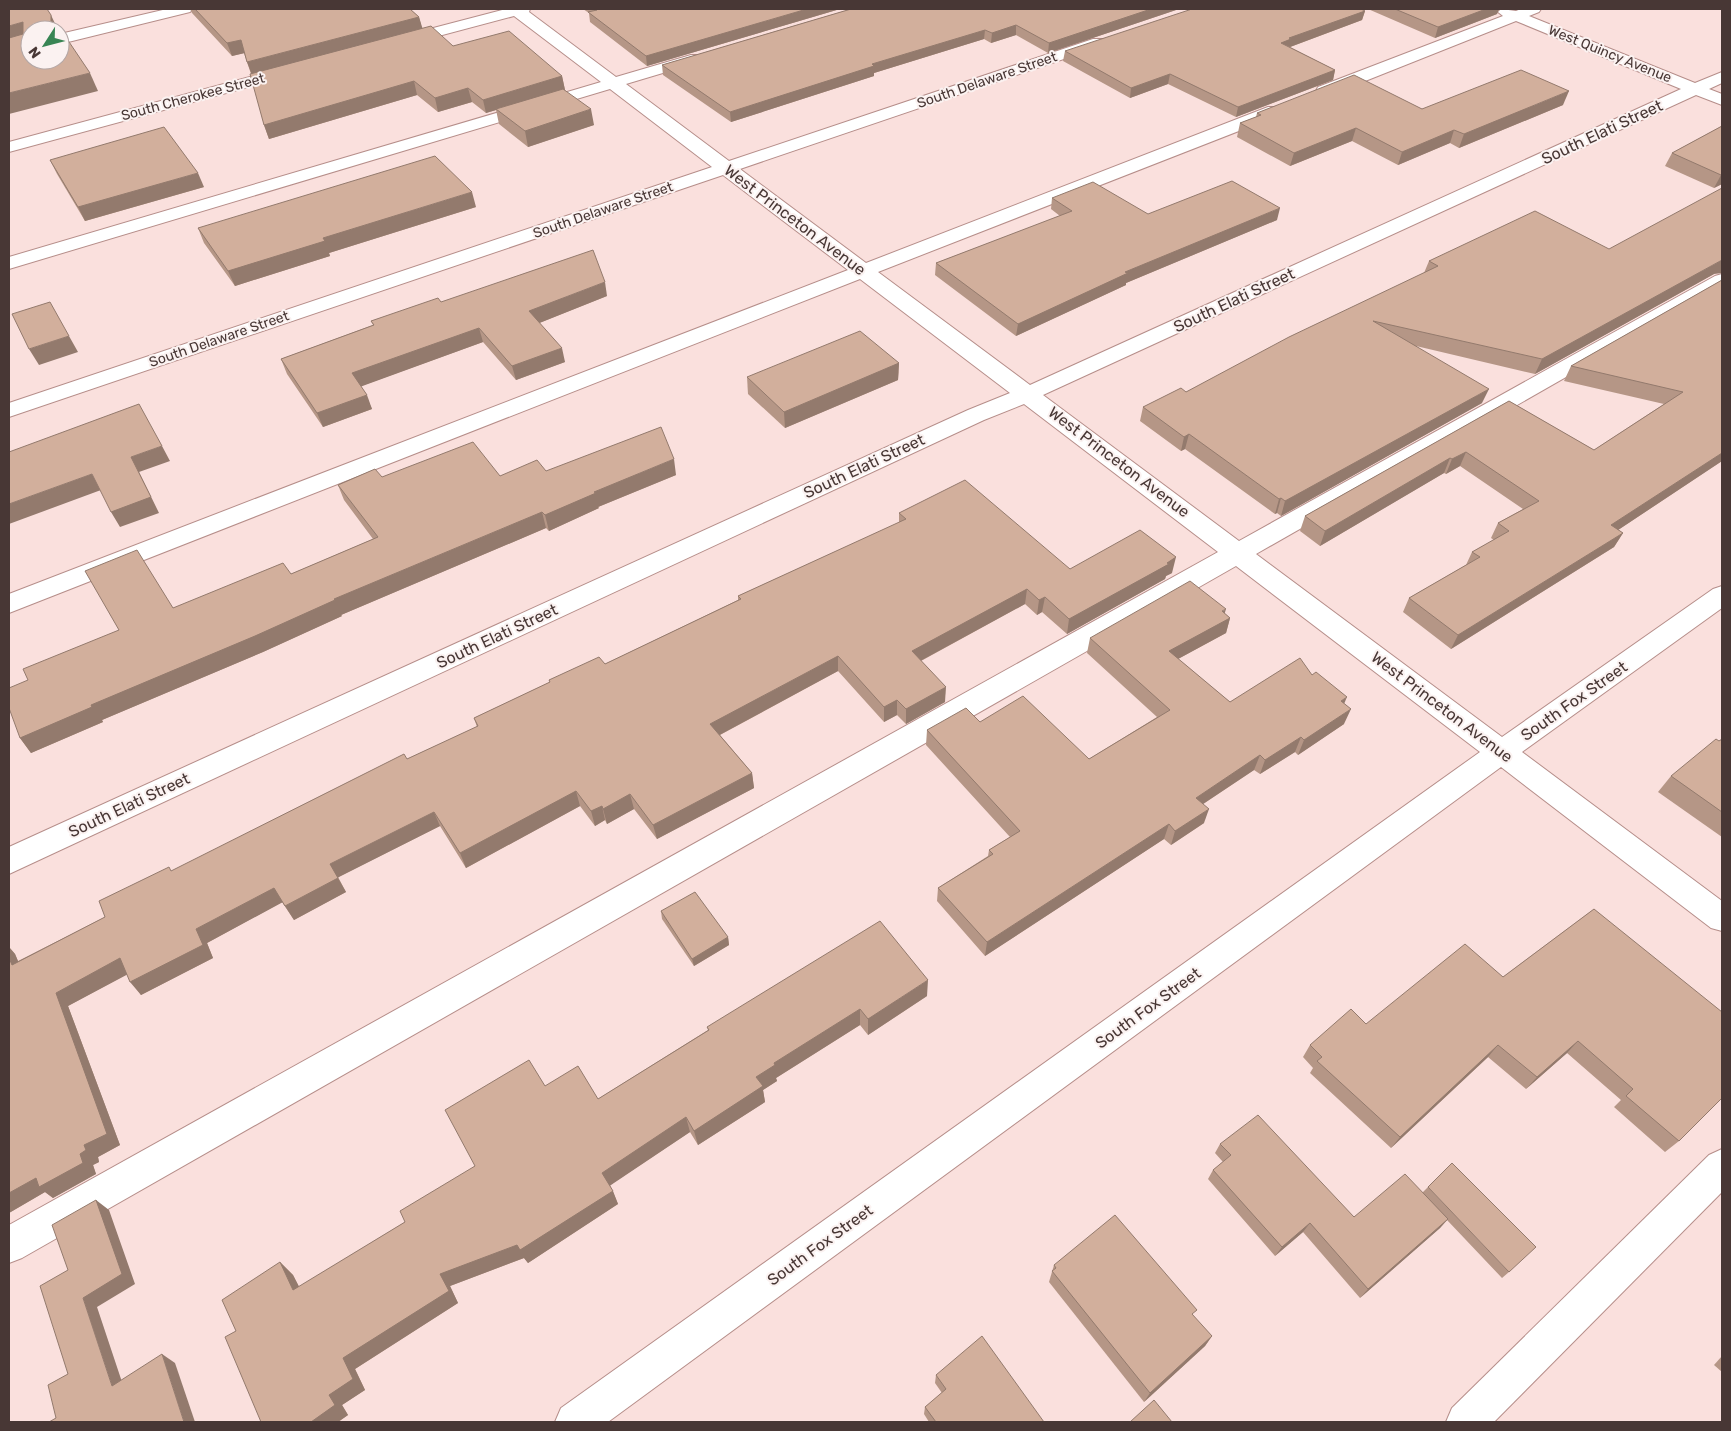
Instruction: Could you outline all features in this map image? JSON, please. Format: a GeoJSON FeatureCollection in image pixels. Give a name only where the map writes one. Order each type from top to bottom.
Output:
{"type":"FeatureCollection","features":[{"type":"Feature","properties":{"kind":"street"},"geometry":{"type":"LineString","coordinates":[[70,37],[186,9]]}},
{"type":"Feature","properties":{"kind":"street"},"geometry":{"type":"LineString","coordinates":[[383,46],[518,9]]}},
{"type":"Feature","properties":{"kind":"street","name":"West Princeton Avenue"},"geometry":{"type":"LineString","coordinates":[[518,9],[613,83],[1722,918]]}},
{"type":"Feature","properties":{"kind":"street"},"geometry":{"type":"LineString","coordinates":[[9,604],[1302,100],[1516,11]]}},
{"type":"Feature","properties":{"kind":"street","name":"West Quincy Avenue"},"geometry":{"type":"LineString","coordinates":[[1516,11],[1722,100]]}},
{"type":"Feature","properties":{"kind":"street","name":"South Delaware Street"},"geometry":{"type":"LineString","coordinates":[[9,410],[1113,38]]}},
{"type":"Feature","properties":{"kind":"street"},"geometry":{"type":"LineString","coordinates":[[9,262],[708,54]]}},
{"type":"Feature","properties":{"kind":"street","name":"South Cherokee Street"},"geometry":{"type":"LineString","coordinates":[[9,147],[306,67]]}},
{"type":"Feature","properties":{"kind":"street","name":"South Elati Street"},"geometry":{"type":"LineString","coordinates":[[9,861],[976,415],[1028,394],[1722,77]]}},
{"type":"Feature","properties":{"kind":"street"},"geometry":{"type":"LineString","coordinates":[[9,1245],[1722,280]]}},
{"type":"Feature","properties":{"kind":"street","name":"South Fox Street"},"geometry":{"type":"LineString","coordinates":[[575,1422],[1501,752],[1722,595]]}},
{"type":"Feature","properties":{"kind":"street"},"geometry":{"type":"LineString","coordinates":[[1466,1422],[1722,1167]]}},
{"type":"Feature","properties":{"kind":"building"},"geometry":{"type":"Polygon","coordinates":[[[9,9],[47,9],[51,15],[51,20],[20,20],[20,23],[9,26],[9,9]]]}},
{"type":"Feature","properties":{"kind":"building"},"geometry":{"type":"Polygon","coordinates":[[[195,9],[410,9],[419,17],[247,62],[241,40],[227,43],[195,9]]]}},
{"type":"Feature","properties":{"kind":"building"},"geometry":{"type":"Polygon","coordinates":[[[595,9],[807,9],[646,56],[588,12],[597,10],[595,9]]]}},
{"type":"Feature","properties":{"kind":"building"},"geometry":{"type":"Polygon","coordinates":[[[851,9],[1151,9],[1049,43],[1016,25],[992,33],[985,30],[872,64],[874,66],[730,112],[662,65],[851,9]]]}},
{"type":"Feature","properties":{"kind":"building"},"geometry":{"type":"Polygon","coordinates":[[[1192,9],[1361,9],[1365,11],[1289,38],[1291,39],[1281,43],[1335,70],[1238,107],[1170,74],[1131,88],[1065,51],[1192,9]]]}},
{"type":"Feature","properties":{"kind":"building"},"geometry":{"type":"Polygon","coordinates":[[[1395,9],[1486,9],[1438,27],[1395,9]]]}},
{"type":"Feature","properties":{"kind":"building"},"geometry":{"type":"Polygon","coordinates":[[[431,26],[453,46],[509,31],[562,76],[483,100],[468,88],[435,98],[414,81],[264,125],[250,74],[431,26]]]}},
{"type":"Feature","properties":{"kind":"building"},"geometry":{"type":"Polygon","coordinates":[[[20,35],[20,70],[70,70],[70,43],[90,73],[9,93],[9,38],[20,35]]]}},
{"type":"Feature","properties":{"kind":"building"},"geometry":{"type":"Polygon","coordinates":[[[1521,70],[1569,91],[1464,134],[1454,130],[1402,152],[1356,128],[1294,153],[1240,123],[1261,115],[1257,113],[1354,75],[1422,109],[1521,70]]]}},
{"type":"Feature","properties":{"kind":"building"},"geometry":{"type":"Polygon","coordinates":[[[563,89],[591,109],[525,131],[496,109],[563,89]]]}},
{"type":"Feature","properties":{"kind":"building"},"geometry":{"type":"Polygon","coordinates":[[[1722,126],[1721,175],[1672,153],[1722,126]]]}},
{"type":"Feature","properties":{"kind":"building"},"geometry":{"type":"Polygon","coordinates":[[[164,127],[198,173],[78,207],[50,160],[164,127]]]}},
{"type":"Feature","properties":{"kind":"building"},"geometry":{"type":"Polygon","coordinates":[[[435,156],[472,192],[323,238],[325,241],[228,271],[198,228],[435,156]]]}},
{"type":"Feature","properties":{"kind":"building"},"geometry":{"type":"Polygon","coordinates":[[[1232,181],[1280,208],[1125,272],[1128,273],[1018,324],[936,263],[1072,211],[1052,198],[1093,182],[1148,214],[1232,181]]]}},
{"type":"Feature","properties":{"kind":"building"},"geometry":{"type":"Polygon","coordinates":[[[1722,188],[1722,260],[1542,359],[1373,321],[1489,389],[1285,501],[1281,498],[1279,499],[1189,434],[1184,437],[1143,407],[1181,388],[1186,392],[1289,337],[1438,266],[1429,261],[1535,211],[1609,249],[1722,188]]]}},
{"type":"Feature","properties":{"kind":"building"},"geometry":{"type":"Polygon","coordinates":[[[593,250],[605,282],[529,311],[562,348],[512,366],[479,328],[352,373],[367,395],[317,413],[281,359],[374,325],[371,321],[438,298],[441,302],[593,250]]]}},
{"type":"Feature","properties":{"kind":"building"},"geometry":{"type":"Polygon","coordinates":[[[1722,280],[1722,453],[1611,525],[1623,533],[1458,635],[1409,598],[1480,557],[1472,552],[1509,531],[1498,523],[1539,501],[1466,452],[1452,459],[1450,458],[1325,531],[1305,516],[1509,401],[1594,450],[1683,392],[1571,366],[1722,280]]]}},
{"type":"Feature","properties":{"kind":"building"},"geometry":{"type":"Polygon","coordinates":[[[50,302],[69,336],[29,349],[12,314],[50,302]]]}},
{"type":"Feature","properties":{"kind":"building"},"geometry":{"type":"Polygon","coordinates":[[[860,331],[899,363],[784,412],[747,377],[860,331]]]}},
{"type":"Feature","properties":{"kind":"building"},"geometry":{"type":"Polygon","coordinates":[[[139,404],[162,446],[131,457],[151,497],[111,512],[92,474],[9,504],[9,452],[139,404]]]}},
{"type":"Feature","properties":{"kind":"building"},"geometry":{"type":"Polygon","coordinates":[[[661,427],[674,459],[594,492],[596,493],[545,515],[542,512],[334,599],[255,636],[91,705],[92,707],[20,738],[9,708],[9,688],[28,680],[23,669],[119,630],[85,571],[137,550],[173,608],[283,563],[291,574],[378,537],[338,485],[375,469],[382,477],[473,442],[500,476],[537,460],[546,471],[661,427]]]}},
{"type":"Feature","properties":{"kind":"building"},"geometry":{"type":"Polygon","coordinates":[[[965,480],[1070,569],[1140,530],[1176,557],[1167,563],[1169,564],[1069,619],[1045,597],[1039,600],[1027,589],[912,651],[946,687],[906,709],[897,700],[884,707],[838,656],[710,724],[752,773],[653,825],[630,794],[603,809],[602,806],[591,811],[576,791],[460,853],[434,812],[330,864],[338,878],[285,906],[274,888],[196,929],[203,945],[130,982],[120,958],[56,993],[107,1134],[84,1145],[86,1150],[80,1154],[83,1163],[39,1187],[36,1178],[9,1193],[9,958],[12,965],[105,917],[99,901],[169,867],[171,871],[404,754],[407,759],[478,726],[474,718],[550,682],[549,680],[599,657],[605,664],[741,599],[738,596],[906,519],[899,513],[965,480]]]}},
{"type":"Feature","properties":{"kind":"building"},"geometry":{"type":"Polygon","coordinates":[[[1190,581],[1226,609],[1222,611],[1230,618],[1169,651],[1230,702],[1300,658],[1312,675],[1316,672],[1347,697],[1341,701],[1351,709],[1304,740],[1301,737],[1265,760],[1260,755],[1196,798],[1209,809],[1175,831],[1169,824],[987,942],[938,888],[993,854],[989,850],[1020,831],[927,730],[966,708],[980,722],[1023,696],[1089,759],[1170,710],[1090,638],[1190,581]]]}},
{"type":"Feature","properties":{"kind":"building"},"geometry":{"type":"Polygon","coordinates":[[[1716,739],[1719,741],[1722,739],[1722,812],[1671,776],[1716,739]]]}},
{"type":"Feature","properties":{"kind":"building"},"geometry":{"type":"Polygon","coordinates":[[[695,892],[728,937],[692,959],[661,911],[695,892]]]}},
{"type":"Feature","properties":{"kind":"building"},"geometry":{"type":"Polygon","coordinates":[[[1594,909],[1722,1012],[1722,1098],[1679,1141],[1626,1096],[1633,1089],[1578,1041],[1537,1077],[1498,1045],[1400,1137],[1317,1061],[1322,1057],[1310,1045],[1351,1009],[1366,1024],[1465,944],[1503,977],[1594,909]]]}},
{"type":"Feature","properties":{"kind":"building"},"geometry":{"type":"Polygon","coordinates":[[[880,921],[928,980],[868,1019],[860,1009],[774,1063],[775,1065],[756,1077],[763,1086],[694,1131],[686,1117],[602,1173],[613,1191],[520,1250],[517,1245],[440,1274],[449,1291],[343,1358],[353,1379],[329,1395],[335,1405],[311,1422],[261,1422],[225,1337],[236,1331],[222,1300],[280,1262],[293,1290],[405,1222],[400,1211],[475,1166],[445,1110],[529,1060],[545,1086],[578,1066],[598,1099],[709,1030],[707,1027],[880,921]]]}},
{"type":"Feature","properties":{"kind":"building"},"geometry":{"type":"Polygon","coordinates":[[[1258,1115],[1354,1217],[1405,1174],[1448,1219],[1368,1289],[1310,1223],[1282,1247],[1213,1170],[1231,1155],[1220,1144],[1258,1115]]]}},
{"type":"Feature","properties":{"kind":"building"},"geometry":{"type":"Polygon","coordinates":[[[1452,1163],[1536,1247],[1509,1272],[1428,1187],[1452,1163]]]}},
{"type":"Feature","properties":{"kind":"building"},"geometry":{"type":"Polygon","coordinates":[[[96,1200],[122,1274],[83,1298],[112,1386],[162,1354],[184,1422],[49,1422],[56,1418],[48,1385],[68,1374],[40,1286],[68,1270],[52,1225],[96,1200]]]}},
{"type":"Feature","properties":{"kind":"building"},"geometry":{"type":"Polygon","coordinates":[[[1115,1215],[1197,1310],[1192,1314],[1212,1336],[1150,1393],[1052,1271],[1056,1268],[1054,1265],[1115,1215]]]}},
{"type":"Feature","properties":{"kind":"building"},"geometry":{"type":"Polygon","coordinates":[[[982,1336],[1044,1422],[936,1422],[925,1407],[946,1389],[936,1375],[982,1336]]]}},
{"type":"Feature","properties":{"kind":"building"},"geometry":{"type":"Polygon","coordinates":[[[1154,1400],[1172,1422],[1130,1422],[1154,1400]]]}}]}
